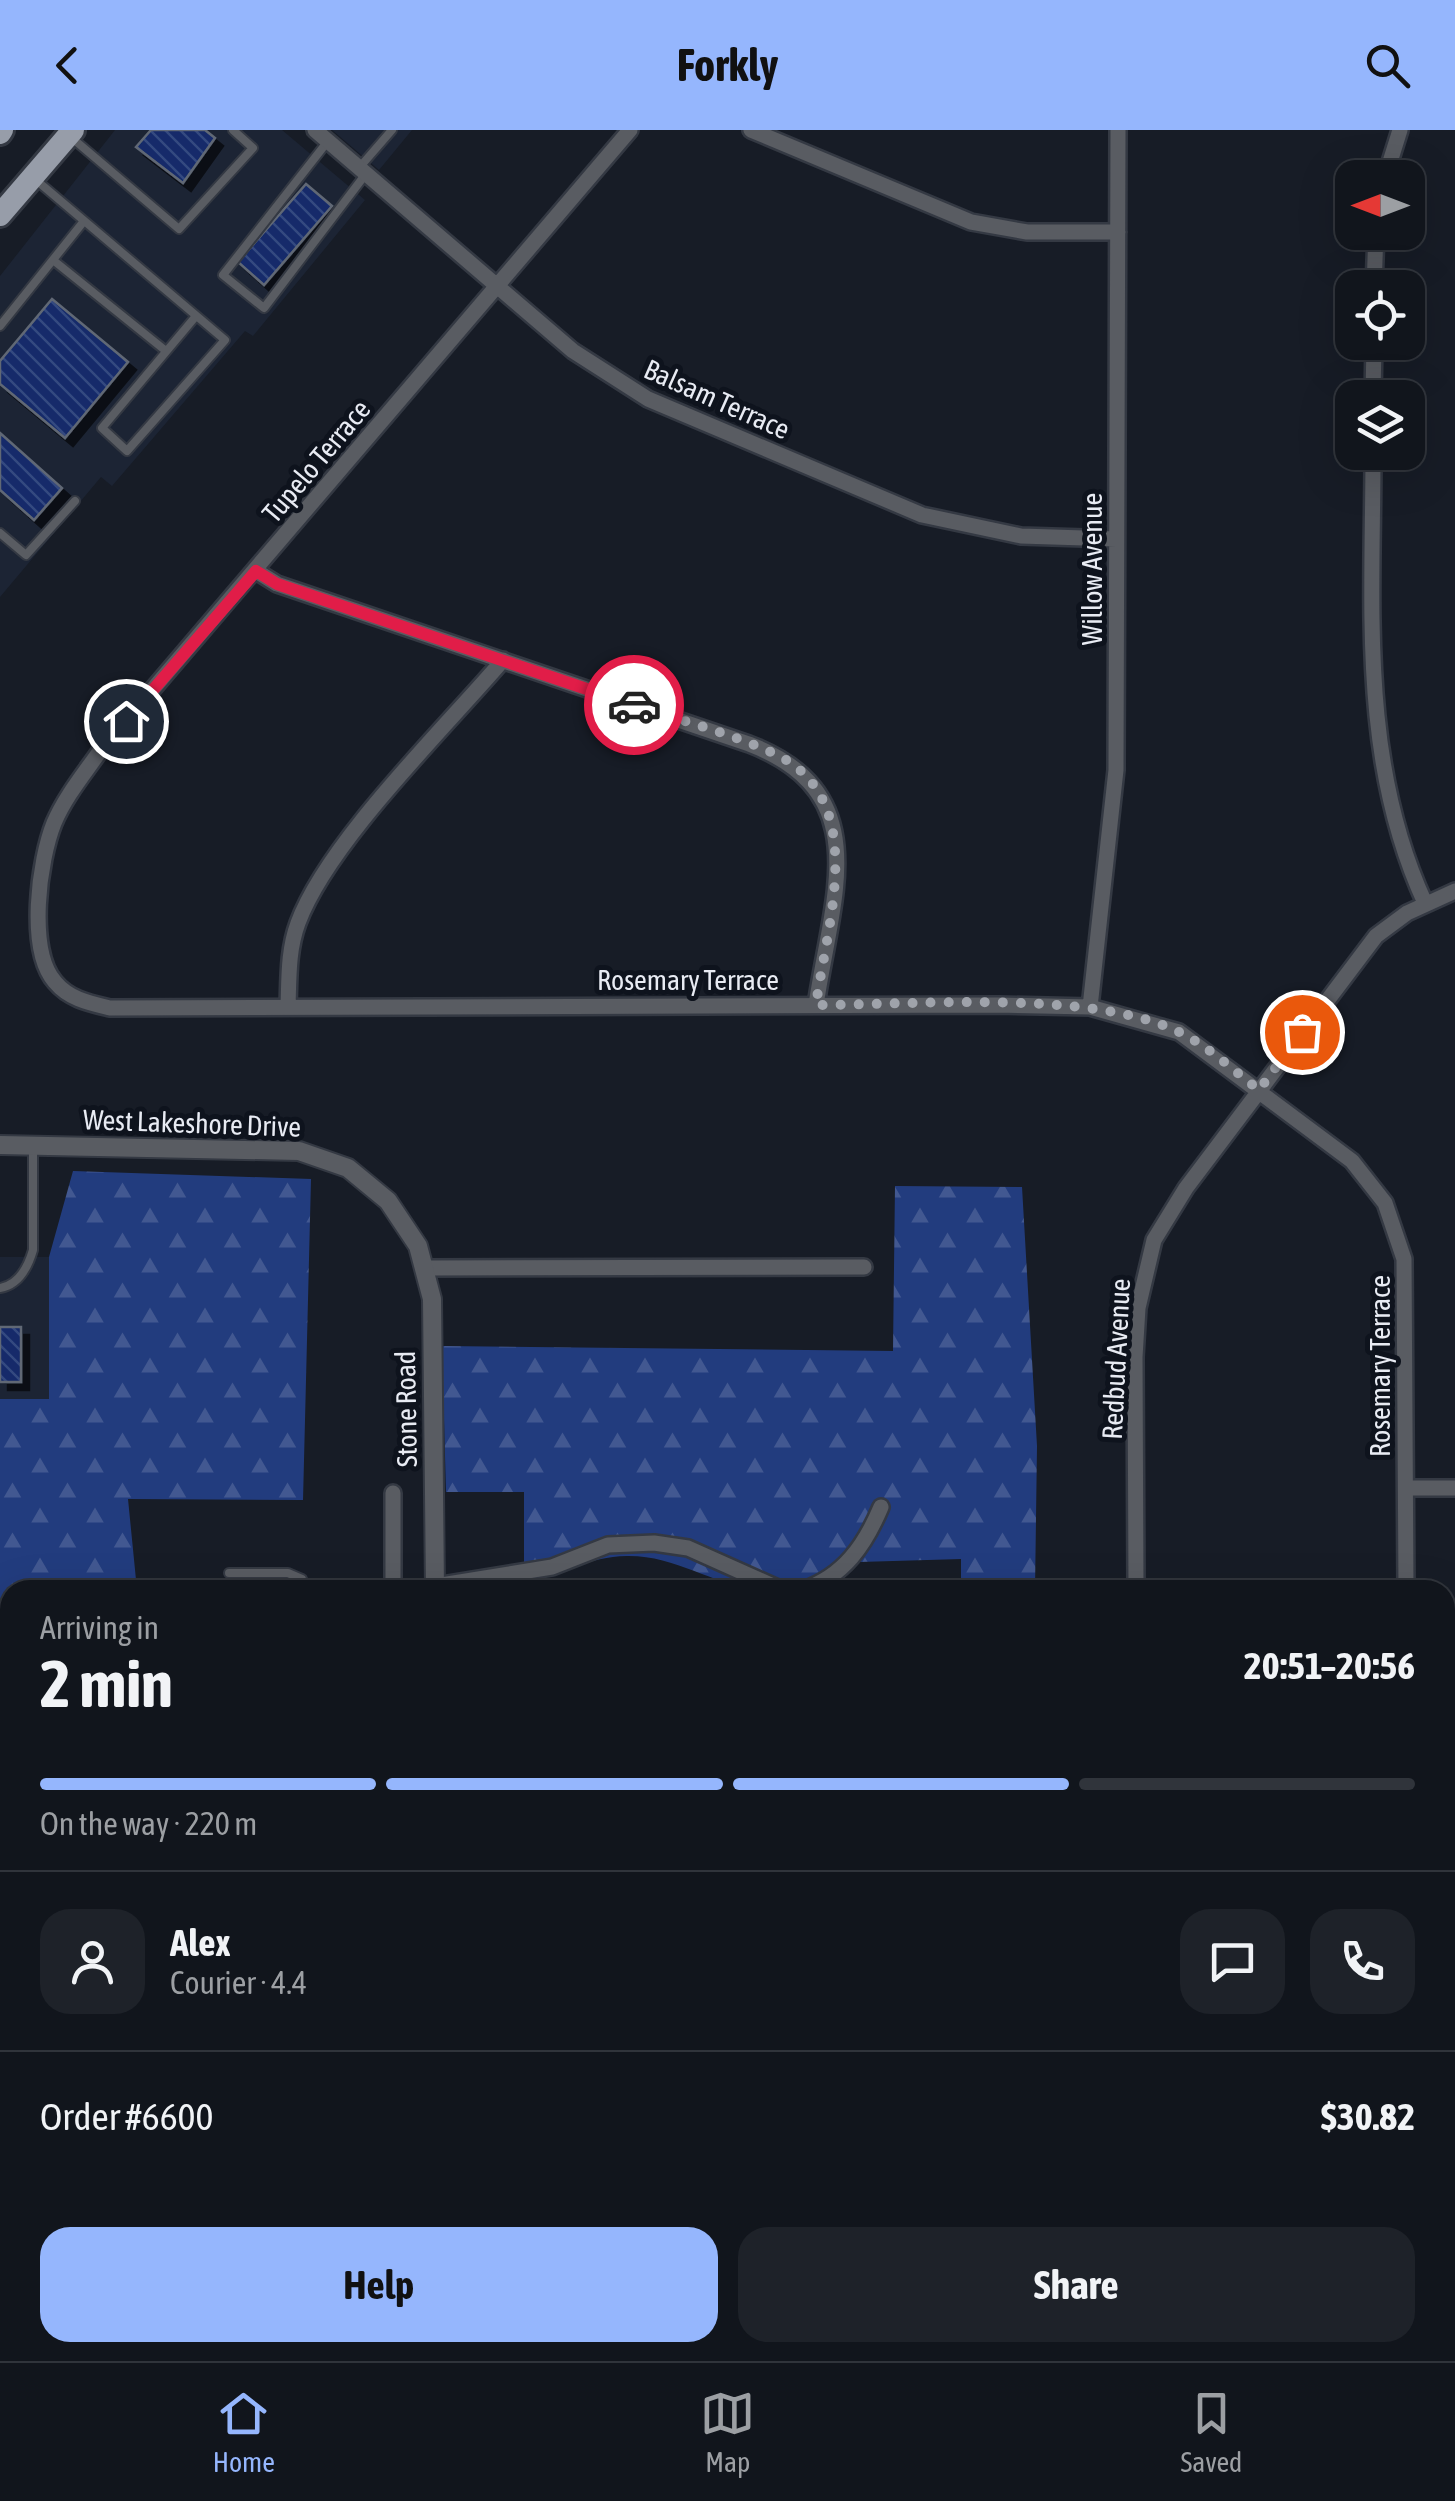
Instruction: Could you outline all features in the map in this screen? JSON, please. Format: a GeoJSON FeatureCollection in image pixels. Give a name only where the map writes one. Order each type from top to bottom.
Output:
{"type":"FeatureCollection","features":[{"type":"Feature","properties":{"kind":"main road"},"geometry":{"type":"LineString","coordinates":[[0,215],[71,132]]}},
{"type":"Feature","properties":{"kind":"street","name":"Tupelo Terrace"},"geometry":{"type":"LineString","coordinates":[[41,951],[41,878],[48,841],[73,788],[630,130]]}},
{"type":"Feature","properties":{"kind":"street"},"geometry":{"type":"LineString","coordinates":[[751,130],[971,222],[1027,232],[1118,232]]}},
{"type":"Feature","properties":{"kind":"street","name":"Willow Avenue"},"geometry":{"type":"LineString","coordinates":[[1090,1007],[1116,770],[1118,130]]}},
{"type":"Feature","properties":{"kind":"street"},"geometry":{"type":"LineString","coordinates":[[1391,160],[1400,130]]}},
{"type":"Feature","properties":{"kind":"street","name":"Balsam Terrace"},"geometry":{"type":"LineString","coordinates":[[321,136],[573,351],[648,399],[896,506],[977,529],[1020,536],[1116,539]]}},
{"type":"Feature","properties":{"kind":"street"},"geometry":{"type":"LineString","coordinates":[[1374,470],[1374,702],[1378,754],[1390,812],[1425,903]]}},
{"type":"Feature","properties":{"kind":"street"},"geometry":{"type":"LineString","coordinates":[[256,571],[277,584],[749,744],[806,773],[828,805],[836,844],[816,1005]]}},
{"type":"Feature","properties":{"kind":"street"},"geometry":{"type":"LineString","coordinates":[[288,1007],[289,958],[308,900],[364,822],[503,660]]}},
{"type":"Feature","properties":{"kind":"street","name":"Redbud Avenue"},"geometry":{"type":"LineString","coordinates":[[1136,1580],[1135,1357],[1145,1268],[1165,1220],[1376,936],[1425,903],[1455,891]]}},
{"type":"Feature","properties":{"kind":"street","name":"Rosemary Terrace"},"geometry":{"type":"LineString","coordinates":[[41,951],[47,970],[69,995],[110,1008],[1090,1007],[1118,1011],[1179,1032],[1352,1162],[1376,1190],[1395,1224],[1404,1259],[1406,1580]]}},
{"type":"Feature","properties":{"kind":"street","name":"West Lakeshore Drive"},"geometry":{"type":"LineString","coordinates":[[0,1145],[298,1151],[322,1157],[368,1182],[411,1232]]}},
{"type":"Feature","properties":{"kind":"street","name":"Stone Road"},"geometry":{"type":"LineString","coordinates":[[411,1232],[426,1268],[432,1334],[435,1580]]}},
{"type":"Feature","properties":{"kind":"street"},"geometry":{"type":"LineString","coordinates":[[426,1268],[864,1267]]}},
{"type":"Feature","properties":{"kind":"street"},"geometry":{"type":"LineString","coordinates":[[1406,1488],[1455,1488]]}},
{"type":"Feature","properties":{"kind":"street"},"geometry":{"type":"LineString","coordinates":[[393,1493],[393,1580]]}},
{"type":"Feature","properties":{"kind":"street"},"geometry":{"type":"LineString","coordinates":[[822,1580],[838,1572],[859,1550],[881,1507]]}},
{"type":"Feature","properties":{"kind":"street"},"geometry":{"type":"LineString","coordinates":[[480,1580],[552,1567],[608,1545],[654,1543],[688,1548],[760,1580]]}},
{"type":"Feature","properties":{"kind":"lane"},"geometry":{"type":"LineString","coordinates":[[71,132],[179,229],[252,148],[232,130]]}},
{"type":"Feature","properties":{"kind":"lane"},"geometry":{"type":"LineString","coordinates":[[321,136],[223,275],[264,308],[392,130]]}},
{"type":"Feature","properties":{"kind":"lane"},"geometry":{"type":"LineString","coordinates":[[32,178],[84,221],[196,316],[224,340],[128,451],[102,428],[196,316]]}},
{"type":"Feature","properties":{"kind":"lane"},"geometry":{"type":"LineString","coordinates":[[0,326],[84,221]]}},
{"type":"Feature","properties":{"kind":"lane"},"geometry":{"type":"LineString","coordinates":[[53,260],[166,351]]}},
{"type":"Feature","properties":{"kind":"lane"},"geometry":{"type":"LineString","coordinates":[[0,532],[26,554],[75,500]]}},
{"type":"Feature","properties":{"kind":"lane"},"geometry":{"type":"LineString","coordinates":[[0,1288],[18,1279],[29,1265],[33,1145]]}},
{"type":"Feature","properties":{"kind":"lane"},"geometry":{"type":"LineString","coordinates":[[229,1574],[288,1573],[302,1580]]}},
{"type":"Feature","properties":{"kind":"shaded area"},"geometry":{"type":"Polygon","coordinates":[[[115,130],[282,130],[365,200],[253,336],[245,331],[112,486],[101,477],[0,597],[0,276],[115,130]]]}},
{"type":"Feature","properties":{"kind":"shaded area"},"geometry":{"type":"Polygon","coordinates":[[[332,130],[412,130],[379,170],[332,130]]]}},
{"type":"Feature","properties":{"kind":"shaded area"},"geometry":{"type":"Polygon","coordinates":[[[0,1257],[49,1257],[49,1399],[0,1399],[0,1257]]]}},
{"type":"Feature","properties":{"kind":"green space"},"geometry":{"type":"Polygon","coordinates":[[[73,1171],[311,1179],[303,1500],[128,1499],[136,1580],[0,1580],[0,1399],[49,1399],[49,1257],[73,1171]]]}},
{"type":"Feature","properties":{"kind":"green space"},"geometry":{"type":"Polygon","coordinates":[[[895,1186],[1022,1187],[1037,1446],[1035,1580],[961,1580],[961,1559],[859,1562],[839,1580],[719,1580],[662,1560],[629,1556],[602,1559],[524,1580],[524,1492],[446,1492],[442,1346],[893,1351],[895,1186]]]}},
{"type":"Feature","properties":{"kind":"building"},"geometry":{"type":"Polygon","coordinates":[[[151,130],[205,130],[215,138],[183,183],[136,147],[151,130]]]}},
{"type":"Feature","properties":{"kind":"building"},"geometry":{"type":"Polygon","coordinates":[[[306,184],[332,206],[264,285],[238,262],[306,184]]]}},
{"type":"Feature","properties":{"kind":"building"},"geometry":{"type":"Polygon","coordinates":[[[52,299],[128,362],[65,438],[0,384],[0,361],[52,299]]]}},
{"type":"Feature","properties":{"kind":"building"},"geometry":{"type":"Polygon","coordinates":[[[0,433],[62,488],[34,520],[0,490],[0,433]]]}},
{"type":"Feature","properties":{"kind":"building"},"geometry":{"type":"Polygon","coordinates":[[[0,1327],[21,1327],[21,1382],[0,1382],[0,1327]]]}},
{"type":"Feature","properties":{"kind":"way so far"},"geometry":{"type":"LineString","coordinates":[[634,705],[775,754],[806,773],[818,787],[828,805],[836,844],[816,1005],[999,1005],[1118,1011],[1179,1032],[1259,1090],[1302,1032]]}},
{"type":"Feature","properties":{"kind":"route"},"geometry":{"type":"LineString","coordinates":[[126,721],[256,571],[277,584],[634,705]]}}]}
